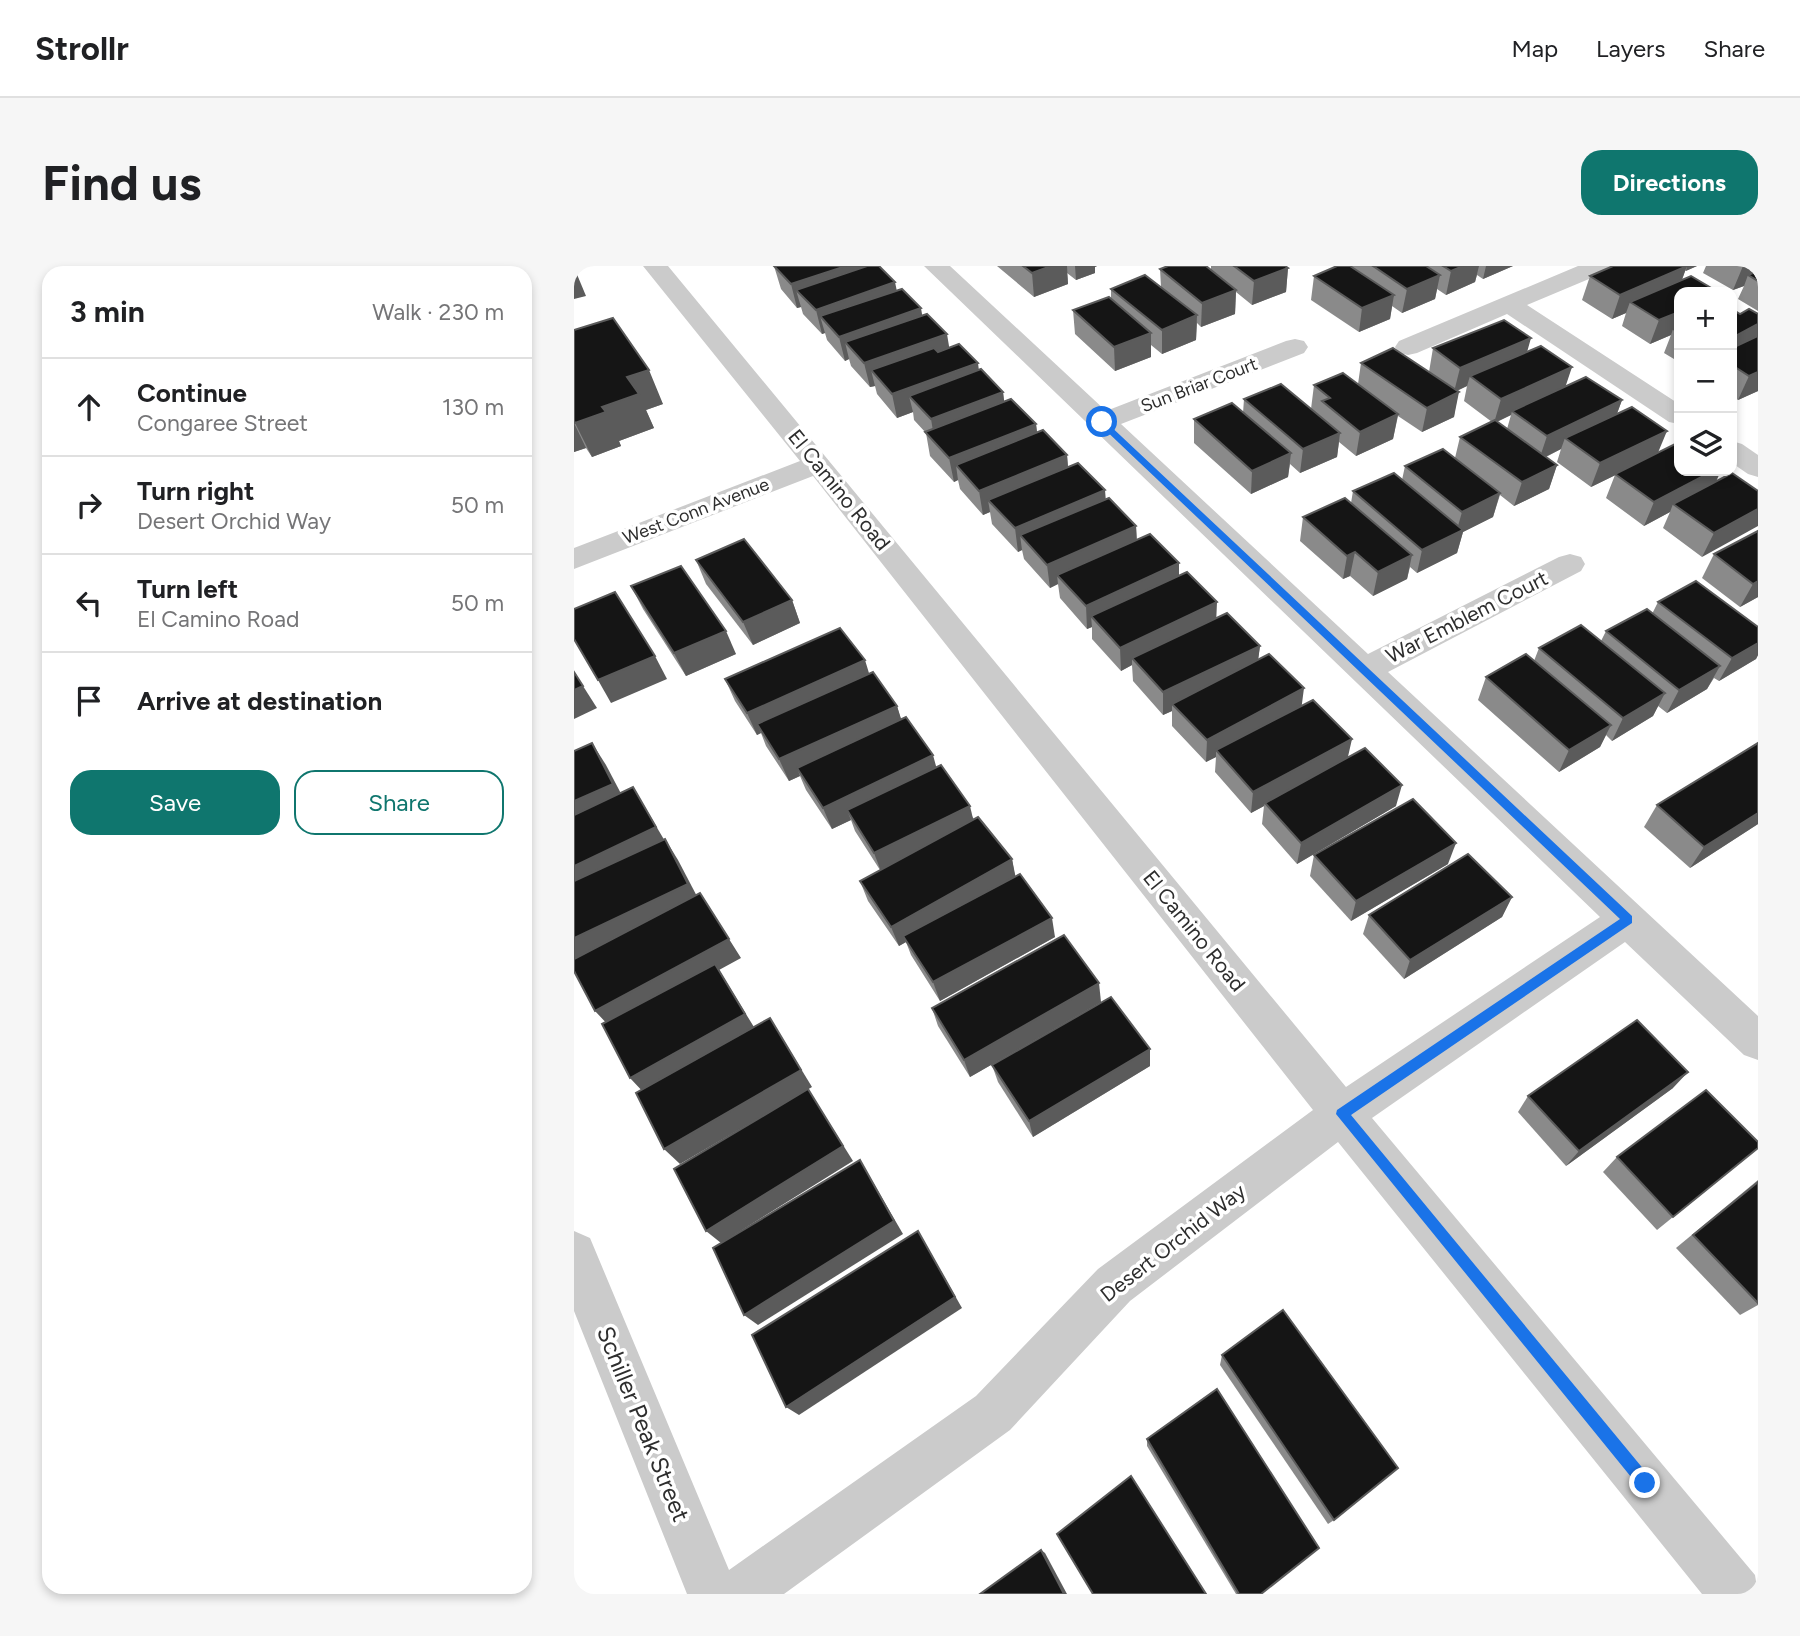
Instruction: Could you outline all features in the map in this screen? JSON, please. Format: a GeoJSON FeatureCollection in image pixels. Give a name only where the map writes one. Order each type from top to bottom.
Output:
{"type":"FeatureCollection","features":[{"type":"Feature","properties":{"kind":"street","name":"El Camino Road"},"geometry":{"type":"LineString","coordinates":[[655,266],[1342,1114],[1736,1594]]}},
{"type":"Feature","properties":{"kind":"street"},"geometry":{"type":"LineString","coordinates":[[936,266],[1758,1042]]}},
{"type":"Feature","properties":{"kind":"street"},"geometry":{"type":"LineString","coordinates":[[1408,347],[1599,266]]}},
{"type":"Feature","properties":{"kind":"street"},"geometry":{"type":"LineString","coordinates":[[1508,304],[1674,413]]}},
{"type":"Feature","properties":{"kind":"street","name":"Sun Briar Court"},"geometry":{"type":"LineString","coordinates":[[1102,422],[1296,347]]}},
{"type":"Feature","properties":{"kind":"street"},"geometry":{"type":"LineString","coordinates":[[1737,445],[1758,433]]}},
{"type":"Feature","properties":{"kind":"street"},"geometry":{"type":"LineString","coordinates":[[1737,452],[1758,468]]}},
{"type":"Feature","properties":{"kind":"street","name":"West Conn Avenue"},"geometry":{"type":"LineString","coordinates":[[574,559],[818,464]]}},
{"type":"Feature","properties":{"kind":"street","name":"War Emblem Court"},"geometry":{"type":"LineString","coordinates":[[1364,670],[1570,564]]}},
{"type":"Feature","properties":{"kind":"street","name":"Desert Orchid Way"},"geometry":{"type":"LineString","coordinates":[[740,1594],[993,1413],[1114,1285],[1342,1114],[1628,919]]}},
{"type":"Feature","properties":{"kind":"street","name":"Schiller Peak Street"},"geometry":{"type":"LineString","coordinates":[[574,1254],[713,1594]]}},
{"type":"Feature","properties":{"kind":"building"},"geometry":{"type":"Polygon","coordinates":[[[774,266],[846,266],[791,284],[774,266]]]}},
{"type":"Feature","properties":{"kind":"building"},"geometry":{"type":"Polygon","coordinates":[[[867,266],[879,266],[895,282],[816,310],[796,290],[867,266]]]}},
{"type":"Feature","properties":{"kind":"building"},"geometry":{"type":"Polygon","coordinates":[[[1023,266],[1051,266],[1032,273],[1023,266]]]}},
{"type":"Feature","properties":{"kind":"building"},"geometry":{"type":"Polygon","coordinates":[[[1168,266],[1206,266],[1236,290],[1202,303],[1160,269],[1168,266]]]}},
{"type":"Feature","properties":{"kind":"building"},"geometry":{"type":"Polygon","coordinates":[[[1234,266],[1285,266],[1288,268],[1254,281],[1234,266]]]}},
{"type":"Feature","properties":{"kind":"building"},"geometry":{"type":"Polygon","coordinates":[[[1337,266],[1350,266],[1394,295],[1362,308],[1314,276],[1337,266]]]}},
{"type":"Feature","properties":{"kind":"building"},"geometry":{"type":"Polygon","coordinates":[[[1373,266],[1426,266],[1440,275],[1407,289],[1373,266]]]}},
{"type":"Feature","properties":{"kind":"building"},"geometry":{"type":"Polygon","coordinates":[[[1443,266],[1463,266],[1451,271],[1443,266]]]}},
{"type":"Feature","properties":{"kind":"building"},"geometry":{"type":"Polygon","coordinates":[[[1613,266],[1687,266],[1620,295],[1590,276],[1613,266]]]}},
{"type":"Feature","properties":{"kind":"building"},"geometry":{"type":"Polygon","coordinates":[[[1758,271],[1758,281],[1748,275],[1758,271]]]}},
{"type":"Feature","properties":{"kind":"building"},"geometry":{"type":"Polygon","coordinates":[[[1145,275],[1197,315],[1162,330],[1111,289],[1145,275]]]}},
{"type":"Feature","properties":{"kind":"building"},"geometry":{"type":"Polygon","coordinates":[[[1691,276],[1710,287],[1674,287],[1674,314],[1659,320],[1630,302],[1691,276]]]}},
{"type":"Feature","properties":{"kind":"building"},"geometry":{"type":"Polygon","coordinates":[[[902,289],[921,308],[839,337],[820,316],[902,289]]]}},
{"type":"Feature","properties":{"kind":"building"},"geometry":{"type":"Polygon","coordinates":[[[1109,297],[1151,333],[1114,347],[1073,310],[1109,297]]]}},
{"type":"Feature","properties":{"kind":"building"},"geometry":{"type":"Polygon","coordinates":[[[1749,309],[1758,314],[1758,324],[1737,335],[1737,312],[1740,314],[1749,309]]]}},
{"type":"Feature","properties":{"kind":"building"},"geometry":{"type":"Polygon","coordinates":[[[927,314],[947,334],[864,363],[845,342],[927,314]]]}},
{"type":"Feature","properties":{"kind":"building"},"geometry":{"type":"Polygon","coordinates":[[[613,318],[649,370],[627,377],[639,394],[602,407],[606,412],[575,423],[574,330],[613,318]]]}},
{"type":"Feature","properties":{"kind":"building"},"geometry":{"type":"Polygon","coordinates":[[[1504,320],[1531,338],[1460,368],[1433,348],[1504,320]]]}},
{"type":"Feature","properties":{"kind":"building"},"geometry":{"type":"Polygon","coordinates":[[[1758,336],[1758,372],[1749,376],[1737,368],[1737,346],[1758,336]]]}},
{"type":"Feature","properties":{"kind":"building"},"geometry":{"type":"Polygon","coordinates":[[[959,344],[978,363],[892,394],[871,370],[934,348],[938,352],[959,344]]]}},
{"type":"Feature","properties":{"kind":"building"},"geometry":{"type":"Polygon","coordinates":[[[1541,346],[1572,367],[1501,399],[1470,376],[1541,346]]]}},
{"type":"Feature","properties":{"kind":"building"},"geometry":{"type":"Polygon","coordinates":[[[1393,348],[1459,392],[1427,408],[1361,363],[1393,348]]]}},
{"type":"Feature","properties":{"kind":"building"},"geometry":{"type":"Polygon","coordinates":[[[981,369],[1003,392],[931,419],[909,396],[981,369]]]}},
{"type":"Feature","properties":{"kind":"building"},"geometry":{"type":"Polygon","coordinates":[[[1343,373],[1398,414],[1360,432],[1322,401],[1330,398],[1314,385],[1343,373]]]}},
{"type":"Feature","properties":{"kind":"building"},"geometry":{"type":"Polygon","coordinates":[[[1586,377],[1622,400],[1547,436],[1512,411],[1586,377]]]}},
{"type":"Feature","properties":{"kind":"building"},"geometry":{"type":"Polygon","coordinates":[[[1281,384],[1340,433],[1303,449],[1244,399],[1281,384]]]}},
{"type":"Feature","properties":{"kind":"building"},"geometry":{"type":"Polygon","coordinates":[[[1011,399],[1036,424],[949,458],[925,432],[1011,399]]]}},
{"type":"Feature","properties":{"kind":"building"},"geometry":{"type":"Polygon","coordinates":[[[1232,403],[1291,453],[1252,471],[1194,419],[1232,403]]]}},
{"type":"Feature","properties":{"kind":"building"},"geometry":{"type":"Polygon","coordinates":[[[1632,407],[1667,431],[1600,463],[1565,438],[1632,407]]]}},
{"type":"Feature","properties":{"kind":"building"},"geometry":{"type":"Polygon","coordinates":[[[1495,420],[1557,465],[1522,482],[1460,437],[1495,420]]]}},
{"type":"Feature","properties":{"kind":"building"},"geometry":{"type":"Polygon","coordinates":[[[1043,430],[1067,455],[979,491],[956,465],[1043,430]]]}},
{"type":"Feature","properties":{"kind":"building"},"geometry":{"type":"Polygon","coordinates":[[[1674,444],[1674,476],[1703,476],[1654,502],[1615,474],[1674,444]]]}},
{"type":"Feature","properties":{"kind":"building"},"geometry":{"type":"Polygon","coordinates":[[[1443,449],[1500,493],[1462,512],[1405,466],[1443,449]]]}},
{"type":"Feature","properties":{"kind":"building"},"geometry":{"type":"Polygon","coordinates":[[[1078,463],[1105,490],[1015,528],[988,500],[1078,463]]]}},
{"type":"Feature","properties":{"kind":"building"},"geometry":{"type":"Polygon","coordinates":[[[1394,473],[1463,530],[1422,550],[1353,491],[1394,473]]]}},
{"type":"Feature","properties":{"kind":"building"},"geometry":{"type":"Polygon","coordinates":[[[1726,476],[1736,476],[1758,491],[1758,509],[1714,533],[1673,504],[1726,476]]]}},
{"type":"Feature","properties":{"kind":"building"},"geometry":{"type":"Polygon","coordinates":[[[1109,498],[1136,526],[1047,565],[1020,535],[1109,498]]]}},
{"type":"Feature","properties":{"kind":"building"},"geometry":{"type":"Polygon","coordinates":[[[1345,498],[1412,555],[1378,572],[1355,552],[1347,556],[1303,517],[1345,498]]]}},
{"type":"Feature","properties":{"kind":"building"},"geometry":{"type":"Polygon","coordinates":[[[1758,531],[1758,581],[1753,584],[1714,554],[1758,531]]]}},
{"type":"Feature","properties":{"kind":"building"},"geometry":{"type":"Polygon","coordinates":[[[1150,534],[1179,563],[1086,606],[1057,575],[1150,534]]]}},
{"type":"Feature","properties":{"kind":"building"},"geometry":{"type":"Polygon","coordinates":[[[744,539],[792,600],[743,622],[696,560],[744,539]]]}},
{"type":"Feature","properties":{"kind":"building"},"geometry":{"type":"Polygon","coordinates":[[[681,566],[726,631],[674,653],[631,586],[681,566]]]}},
{"type":"Feature","properties":{"kind":"building"},"geometry":{"type":"Polygon","coordinates":[[[1187,572],[1217,602],[1120,648],[1091,616],[1187,572]]]}},
{"type":"Feature","properties":{"kind":"building"},"geometry":{"type":"Polygon","coordinates":[[[1696,581],[1758,627],[1758,643],[1732,658],[1658,602],[1696,581]]]}},
{"type":"Feature","properties":{"kind":"building"},"geometry":{"type":"Polygon","coordinates":[[[615,592],[655,656],[598,680],[574,639],[574,609],[615,592]]]}},
{"type":"Feature","properties":{"kind":"building"},"geometry":{"type":"Polygon","coordinates":[[[1647,609],[1720,666],[1679,690],[1606,631],[1647,609]]]}},
{"type":"Feature","properties":{"kind":"building"},"geometry":{"type":"Polygon","coordinates":[[[1227,613],[1260,646],[1163,692],[1132,658],[1227,613]]]}},
{"type":"Feature","properties":{"kind":"building"},"geometry":{"type":"Polygon","coordinates":[[[1581,625],[1665,693],[1623,718],[1539,648],[1581,625]]]}},
{"type":"Feature","properties":{"kind":"building"},"geometry":{"type":"Polygon","coordinates":[[[840,628],[865,660],[747,713],[725,679],[840,628]]]}},
{"type":"Feature","properties":{"kind":"building"},"geometry":{"type":"Polygon","coordinates":[[[1269,654],[1304,688],[1207,740],[1172,704],[1269,654]]]}},
{"type":"Feature","properties":{"kind":"building"},"geometry":{"type":"Polygon","coordinates":[[[1526,654],[1611,725],[1569,750],[1486,677],[1526,654]]]}},
{"type":"Feature","properties":{"kind":"building"},"geometry":{"type":"Polygon","coordinates":[[[574,672],[583,686],[574,690],[574,672]]]}},
{"type":"Feature","properties":{"kind":"building"},"geometry":{"type":"Polygon","coordinates":[[[873,672],[897,706],[779,759],[757,724],[873,672]]]}},
{"type":"Feature","properties":{"kind":"building"},"geometry":{"type":"Polygon","coordinates":[[[1313,700],[1352,739],[1253,792],[1216,750],[1313,700]]]}},
{"type":"Feature","properties":{"kind":"building"},"geometry":{"type":"Polygon","coordinates":[[[906,717],[933,755],[823,808],[797,768],[906,717]]]}},
{"type":"Feature","properties":{"kind":"building"},"geometry":{"type":"Polygon","coordinates":[[[592,743],[613,784],[574,801],[574,751],[592,743]]]}},
{"type":"Feature","properties":{"kind":"building"},"geometry":{"type":"Polygon","coordinates":[[[1758,743],[1758,813],[1704,847],[1657,805],[1758,743]]]}},
{"type":"Feature","properties":{"kind":"building"},"geometry":{"type":"Polygon","coordinates":[[[1365,748],[1402,785],[1301,843],[1265,803],[1365,748]]]}},
{"type":"Feature","properties":{"kind":"building"},"geometry":{"type":"Polygon","coordinates":[[[941,765],[970,806],[874,853],[847,810],[941,765]]]}},
{"type":"Feature","properties":{"kind":"building"},"geometry":{"type":"Polygon","coordinates":[[[633,787],[656,827],[574,866],[574,815],[633,787]]]}},
{"type":"Feature","properties":{"kind":"building"},"geometry":{"type":"Polygon","coordinates":[[[1413,799],[1456,843],[1356,901],[1314,855],[1413,799]]]}},
{"type":"Feature","properties":{"kind":"building"},"geometry":{"type":"Polygon","coordinates":[[[978,817],[1012,859],[891,927],[860,881],[978,817]]]}},
{"type":"Feature","properties":{"kind":"building"},"geometry":{"type":"Polygon","coordinates":[[[665,839],[688,884],[574,938],[574,881],[665,839]]]}},
{"type":"Feature","properties":{"kind":"building"},"geometry":{"type":"Polygon","coordinates":[[[1468,854],[1512,897],[1410,960],[1369,915],[1468,854]]]}},
{"type":"Feature","properties":{"kind":"building"},"geometry":{"type":"Polygon","coordinates":[[[1020,874],[1052,918],[933,982],[903,936],[1020,874]]]}},
{"type":"Feature","properties":{"kind":"building"},"geometry":{"type":"Polygon","coordinates":[[[700,893],[729,939],[595,1011],[574,971],[574,959],[700,893]]]}},
{"type":"Feature","properties":{"kind":"building"},"geometry":{"type":"Polygon","coordinates":[[[1064,935],[1099,983],[964,1060],[932,1008],[1064,935]]]}},
{"type":"Feature","properties":{"kind":"building"},"geometry":{"type":"Polygon","coordinates":[[[715,964],[745,1014],[630,1078],[602,1024],[715,964]]]}},
{"type":"Feature","properties":{"kind":"building"},"geometry":{"type":"Polygon","coordinates":[[[1111,997],[1150,1049],[1029,1121],[992,1065],[1111,997]]]}},
{"type":"Feature","properties":{"kind":"building"},"geometry":{"type":"Polygon","coordinates":[[[770,1018],[801,1070],[664,1149],[636,1093],[770,1018]]]}},
{"type":"Feature","properties":{"kind":"building"},"geometry":{"type":"Polygon","coordinates":[[[1637,1020],[1688,1072],[1579,1151],[1528,1096],[1637,1020]]]}},
{"type":"Feature","properties":{"kind":"building"},"geometry":{"type":"Polygon","coordinates":[[[808,1089],[843,1146],[706,1231],[674,1169],[808,1089]]]}},
{"type":"Feature","properties":{"kind":"building"},"geometry":{"type":"Polygon","coordinates":[[[1706,1090],[1758,1142],[1758,1148],[1673,1217],[1617,1157],[1706,1090]]]}},
{"type":"Feature","properties":{"kind":"building"},"geometry":{"type":"Polygon","coordinates":[[[860,1160],[894,1221],[744,1315],[713,1248],[860,1160]]]}},
{"type":"Feature","properties":{"kind":"building"},"geometry":{"type":"Polygon","coordinates":[[[1758,1182],[1758,1303],[1693,1235],[1758,1182]]]}},
{"type":"Feature","properties":{"kind":"building"},"geometry":{"type":"Polygon","coordinates":[[[918,1231],[955,1297],[786,1407],[752,1335],[918,1231]]]}},
{"type":"Feature","properties":{"kind":"building"},"geometry":{"type":"Polygon","coordinates":[[[1283,1310],[1398,1468],[1334,1520],[1222,1355],[1283,1310]]]}},
{"type":"Feature","properties":{"kind":"building"},"geometry":{"type":"Polygon","coordinates":[[[1217,1389],[1319,1548],[1261,1594],[1239,1594],[1147,1439],[1217,1389]]]}},
{"type":"Feature","properties":{"kind":"building"},"geometry":{"type":"Polygon","coordinates":[[[1131,1476],[1206,1594],[1093,1594],[1057,1534],[1131,1476]]]}},
{"type":"Feature","properties":{"kind":"building"},"geometry":{"type":"Polygon","coordinates":[[[1041,1550],[1064,1594],[980,1594],[1041,1550]]]}},
{"type":"Feature","properties":{"kind":"route"},"geometry":{"type":"LineString","coordinates":[[1102,422],[1628,919],[1342,1114],[1645,1483]]}}]}
